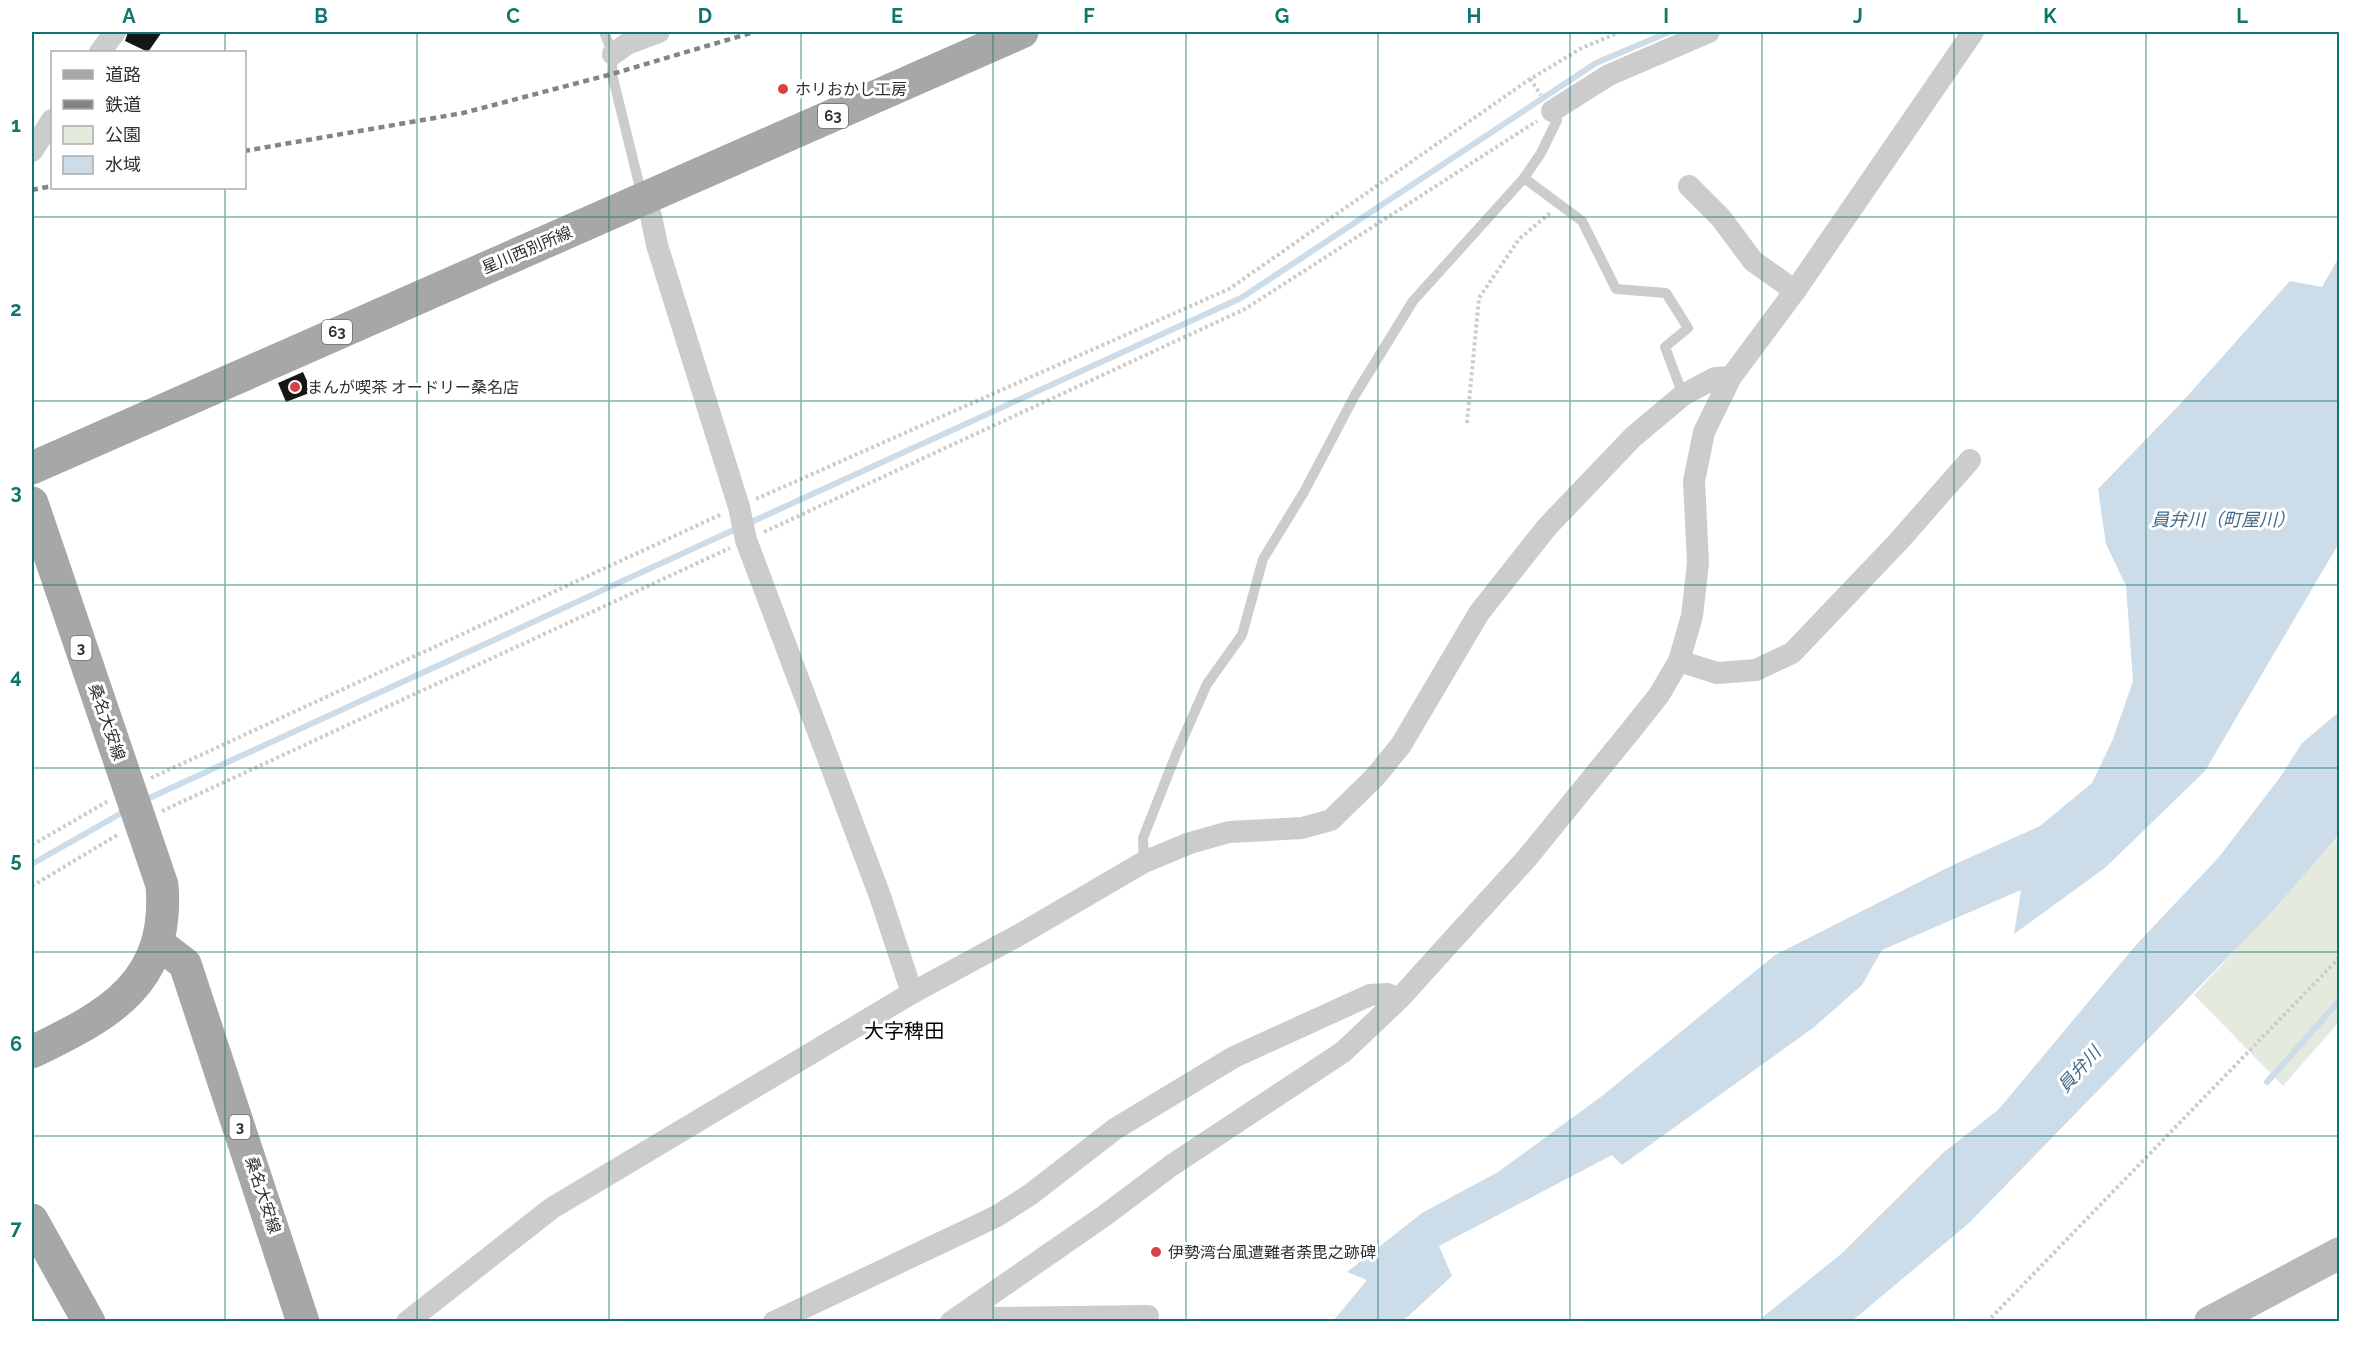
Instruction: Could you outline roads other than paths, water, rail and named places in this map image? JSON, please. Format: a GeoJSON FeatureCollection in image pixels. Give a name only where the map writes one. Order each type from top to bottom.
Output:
{"type":"FeatureCollection","features":[{"type":"Feature","properties":{"kind":"main road","name":"星川西別所線"},"geometry":{"type":"LineString","coordinates":[[32,468],[1022,32]]}},
{"type":"Feature","properties":{"kind":"main road","name":"桑名大安線"},"geometry":{"type":"LineString","coordinates":[[32,502],[162,885],[165,914],[159,944],[144,972],[125,996],[91,1023],[32,1052]]}},
{"type":"Feature","properties":{"kind":"main road","name":"桑名大安線"},"geometry":{"type":"LineString","coordinates":[[159,944],[185,964],[303,1322]]}},
{"type":"Feature","properties":{"kind":"main road"},"geometry":{"type":"LineString","coordinates":[[32,1220],[89,1322]]}},
{"type":"Feature","properties":{"kind":"main road"},"geometry":{"type":"LineString","coordinates":[[2210,1322],[2340,1253]]}},
{"type":"Feature","properties":{"kind":"street"},"geometry":{"type":"LineString","coordinates":[[101,51],[116,32]]}},
{"type":"Feature","properties":{"kind":"street"},"geometry":{"type":"LineString","coordinates":[[613,54],[627,44],[659,32]]}},
{"type":"Feature","properties":{"kind":"street"},"geometry":{"type":"LineString","coordinates":[[1552,111],[1609,75],[1709,32]]}},
{"type":"Feature","properties":{"kind":"street"},"geometry":{"type":"LineString","coordinates":[[951,1322],[1104,1216],[1172,1165],[1343,1052],[1399,999],[1527,858],[1659,695],[1679,662],[1692,616],[1698,563],[1694,481],[1704,432],[1731,377],[1795,291],[1973,32]]}},
{"type":"Feature","properties":{"kind":"street"},"geometry":{"type":"LineString","coordinates":[[32,151],[51,122]]}},
{"type":"Feature","properties":{"kind":"street"},"geometry":{"type":"LineString","coordinates":[[1689,186],[1721,218],[1753,261],[1795,291]]}},
{"type":"Feature","properties":{"kind":"street"},"geometry":{"type":"LineString","coordinates":[[643,199],[651,216],[657,245],[743,524],[880,896],[912,993]]}},
{"type":"Feature","properties":{"kind":"street"},"geometry":{"type":"LineString","coordinates":[[407,1322],[552,1208],[912,993],[1020,935],[1144,862],[1190,843],[1229,832],[1302,828],[1331,820],[1375,777],[1401,745],[1479,613],[1547,527],[1633,437],[1683,395],[1715,378],[1731,377]]}},
{"type":"Feature","properties":{"kind":"street"},"geometry":{"type":"LineString","coordinates":[[1679,662],[1717,673],[1756,670],[1792,653],[1899,542],[1970,460]]}},
{"type":"Feature","properties":{"kind":"street"},"geometry":{"type":"LineString","coordinates":[[774,1322],[997,1216],[1031,1194],[1115,1129],[1234,1057],[1370,995],[1387,994],[1399,999]]}},
{"type":"Feature","properties":{"kind":"street"},"geometry":{"type":"LineString","coordinates":[[974,1306],[992,1318],[1148,1316]]}},
{"type":"Feature","properties":{"kind":"lane"},"geometry":{"type":"LineString","coordinates":[[604,32],[613,54],[612,74],[643,199]]}},
{"type":"Feature","properties":{"kind":"lane"},"geometry":{"type":"LineString","coordinates":[[1144,862],[1143,838],[1207,684],[1242,636],[1263,559],[1304,492],[1355,395],[1413,301],[1524,178],[1541,153],[1557,120],[1552,111]]}},
{"type":"Feature","properties":{"kind":"lane"},"geometry":{"type":"LineString","coordinates":[[1524,178],[1582,221],[1616,290],[1666,293],[1688,328],[1665,347],[1683,395]]}},
{"type":"Feature","properties":{"kind":"water","name":"員弁川（町屋川）"},"geometry":{"type":"Polygon","coordinates":[[[2339,257],[2339,543],[2205,771],[2106,867],[2014,934],[2021,890],[1882,950],[1862,985],[1813,1028],[1622,1165],[1612,1155],[1439,1246],[1452,1276],[1403,1321],[1333,1321],[1367,1280],[1347,1272],[1422,1213],[1498,1172],[1602,1096],[1775,955],[1953,865],[2040,826],[2092,783],[2113,739],[2133,681],[2126,586],[2106,544],[2098,489],[2182,402],[2290,281],[2322,287],[2339,257]]]}},
{"type":"Feature","properties":{"kind":"water","name":"員弁川"},"geometry":{"type":"Polygon","coordinates":[[[2339,712],[2339,835],[2269,915],[1969,1223],[1852,1321],[1758,1321],[1841,1254],[1944,1152],[1998,1110],[2136,945],[2219,857],[2281,776],[2302,743],[2339,712]]]}},
{"type":"Feature","properties":{"kind":"waterway"},"geometry":{"type":"LineString","coordinates":[[747,524],[1241,298],[1596,63],[1669,32]]}},
{"type":"Feature","properties":{"kind":"waterway"},"geometry":{"type":"LineString","coordinates":[[145,800],[738,528]]}},
{"type":"Feature","properties":{"kind":"waterway"},"geometry":{"type":"LineString","coordinates":[[32,864],[125,811]]}},
{"type":"Feature","properties":{"kind":"waterway"},"geometry":{"type":"LineString","coordinates":[[2267,1082],[2340,1000]]}},
{"type":"Feature","properties":{"kind":"railway"},"geometry":{"type":"LineString","coordinates":[[246,151],[463,113],[612,74],[754,32]]}},
{"type":"Feature","properties":{"kind":"railway"},"geometry":{"type":"LineString","coordinates":[[32,190],[51,186]]}},
{"type":"Feature","properties":{"kind":"place","name":"ホリおかし工房"},"geometry":{"type":"Point","coordinates":[783,89]}},
{"type":"Feature","properties":{"kind":"place","name":"まんが喫茶 オードリー桑名店"},"geometry":{"type":"Point","coordinates":[295,387]}},
{"type":"Feature","properties":{"kind":"place","name":"伊勢湾台風遭難者荼毘之跡碑"},"geometry":{"type":"Point","coordinates":[1156,1252]}},
{"type":"Feature","properties":{"kind":"district","name":"大字稗田"},"geometry":{"type":"Point","coordinates":[904,1031]}}]}
